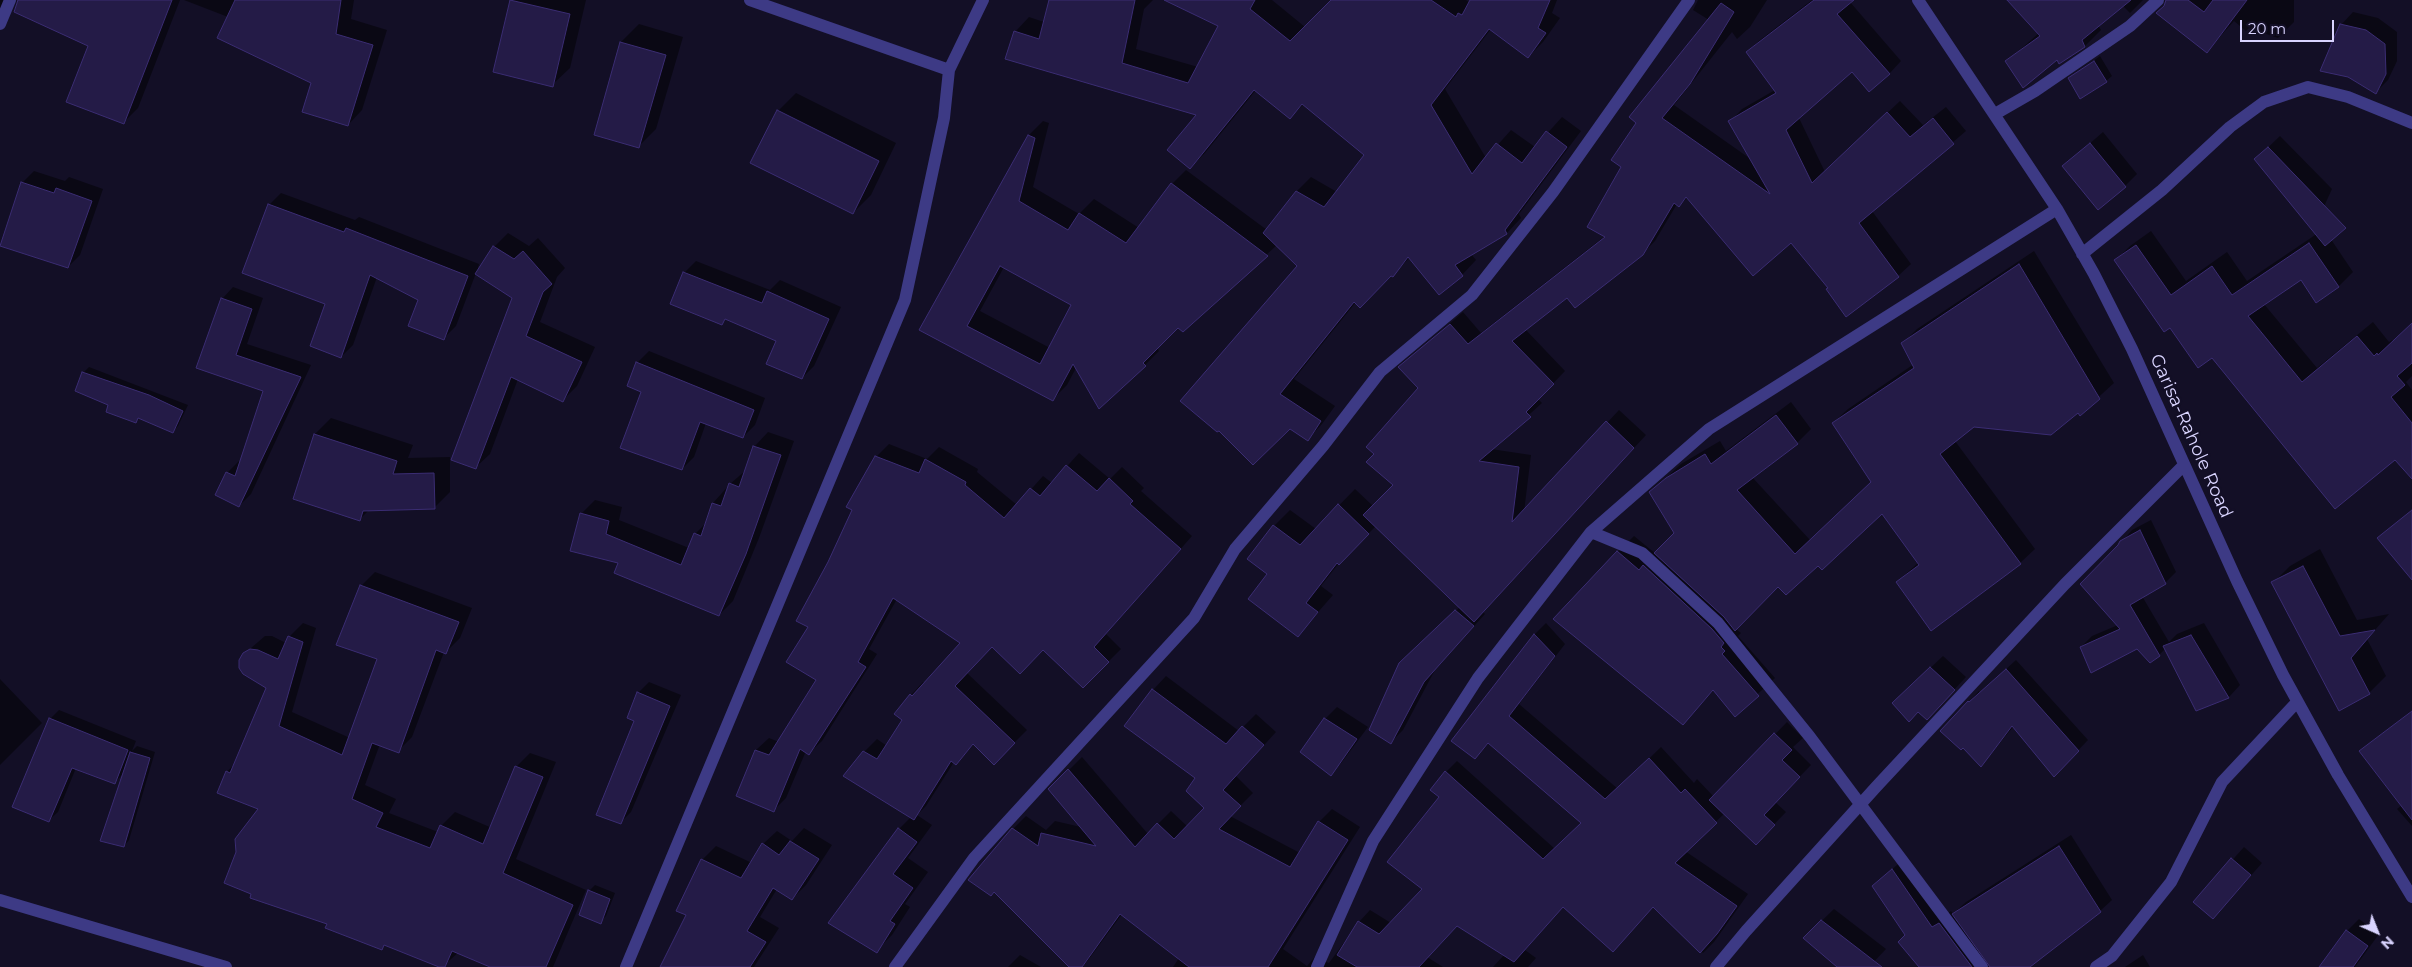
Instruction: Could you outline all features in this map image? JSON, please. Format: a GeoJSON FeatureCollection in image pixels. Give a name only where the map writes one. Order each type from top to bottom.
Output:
{"type":"FeatureCollection","features":[{"type":"Feature","properties":{"kind":"street"},"geometry":{"type":"LineString","coordinates":[[0,24],[10,0]]}},
{"type":"Feature","properties":{"kind":"street"},"geometry":{"type":"LineString","coordinates":[[750,0],[949,70]]}},
{"type":"Feature","properties":{"kind":"street"},"geometry":{"type":"LineString","coordinates":[[626,967],[905,300],[943,126],[949,70],[983,0]]}},
{"type":"Feature","properties":{"kind":"street"},"geometry":{"type":"LineString","coordinates":[[894,967],[974,858],[1194,618],[1234,549],[1323,446],[1380,372],[1472,295],[1553,192],[1689,0]]}},
{"type":"Feature","properties":{"kind":"street","name":"Garisa-Rahole Road"},"geometry":{"type":"LineString","coordinates":[[1918,0],[2057,209],[2082,254],[2132,349],[2237,581],[2297,702],[2338,775],[2412,897]]}},
{"type":"Feature","properties":{"kind":"street"},"geometry":{"type":"LineString","coordinates":[[1995,114],[2035,92],[2130,26],[2158,0]]}},
{"type":"Feature","properties":{"kind":"street"},"geometry":{"type":"LineString","coordinates":[[2082,254],[2162,190],[2230,128],[2264,102],[2308,87],[2348,97],[2412,123]]}},
{"type":"Feature","properties":{"kind":"street"},"geometry":{"type":"LineString","coordinates":[[1317,967],[1373,840],[1478,678],[1591,532],[1709,429],[2057,209]]}},
{"type":"Feature","properties":{"kind":"street"},"geometry":{"type":"LineString","coordinates":[[1716,967],[1860,805],[2065,584],[2184,465]]}},
{"type":"Feature","properties":{"kind":"street"},"geometry":{"type":"LineString","coordinates":[[1591,532],[1642,553],[1718,623],[1810,737],[1982,967]]}},
{"type":"Feature","properties":{"kind":"street"},"geometry":{"type":"LineString","coordinates":[[2096,967],[2112,956],[2171,882],[2222,782],[2297,702]]}},
{"type":"Feature","properties":{"kind":"street"},"geometry":{"type":"LineString","coordinates":[[0,900],[226,967]]}},
{"type":"Feature","properties":{"kind":"building"},"geometry":{"type":"Polygon","coordinates":[[[18,0],[172,0],[124,124],[66,102],[88,46],[14,12],[18,0]]]}},
{"type":"Feature","properties":{"kind":"building"},"geometry":{"type":"Polygon","coordinates":[[[235,0],[341,0],[336,34],[373,45],[348,126],[302,112],[311,83],[217,38],[235,0]]]}},
{"type":"Feature","properties":{"kind":"building"},"geometry":{"type":"Polygon","coordinates":[[[510,0],[570,14],[553,87],[493,72],[510,0]]]}},
{"type":"Feature","properties":{"kind":"building"},"geometry":{"type":"Polygon","coordinates":[[[1049,0],[1135,0],[1122,63],[1188,83],[1218,26],[1164,0],[1255,0],[1250,9],[1290,41],[1331,0],[1431,0],[1456,17],[1458,13],[1462,15],[1470,0],[1550,0],[1538,28],[1546,33],[1528,58],[1489,29],[1431,105],[1472,174],[1496,143],[1522,163],[1546,131],[1567,147],[1505,230],[1507,234],[1455,265],[1463,276],[1439,295],[1408,257],[1393,277],[1391,276],[1360,308],[1354,302],[1280,394],[1321,421],[1308,441],[1290,429],[1253,465],[1219,431],[1217,432],[1180,401],[1297,266],[1263,233],[1296,191],[1324,207],[1364,155],[1302,104],[1290,119],[1254,90],[1190,169],[1167,150],[1196,115],[1005,59],[1014,31],[1039,39],[1049,0]]]}},
{"type":"Feature","properties":{"kind":"building"},"geometry":{"type":"Polygon","coordinates":[[[1814,0],[1854,0],[1837,14],[1890,74],[1869,92],[1852,72],[1786,130],[1812,183],[1887,112],[1910,137],[1933,118],[1954,144],[1859,223],[1899,277],[1846,317],[1826,289],[1828,288],[1791,243],[1753,276],[1686,197],[1679,207],[1674,203],[1643,255],[1575,308],[1567,298],[1512,341],[1554,384],[1526,412],[1531,417],[1479,461],[1519,467],[1512,522],[1606,421],[1634,448],[1474,622],[1363,515],[1393,485],[1366,462],[1374,454],[1366,447],[1418,388],[1398,367],[1450,324],[1468,344],[1605,237],[1587,227],[1621,167],[1611,160],[1636,123],[1629,117],[1721,3],[1734,12],[1690,84],[1662,118],[1770,194],[1728,121],[1776,93],[1746,52],[1814,0]]]}},
{"type":"Feature","properties":{"kind":"building"},"geometry":{"type":"Polygon","coordinates":[[[2007,0],[2131,0],[2082,40],[2085,47],[2059,64],[2057,60],[2023,88],[2005,61],[2040,36],[2007,0]]]}},
{"type":"Feature","properties":{"kind":"building"},"geometry":{"type":"Polygon","coordinates":[[[2166,0],[2188,0],[2204,12],[2213,0],[2247,0],[2207,53],[2156,13],[2164,6],[2166,0]]]}},
{"type":"Feature","properties":{"kind":"building"},"geometry":{"type":"Polygon","coordinates":[[[2340,24],[2366,30],[2385,44],[2386,74],[2376,94],[2348,77],[2320,71],[2340,24]]]}},
{"type":"Feature","properties":{"kind":"building"},"geometry":{"type":"Polygon","coordinates":[[[620,42],[666,55],[639,148],[594,135],[620,42]]]}},
{"type":"Feature","properties":{"kind":"building"},"geometry":{"type":"Polygon","coordinates":[[[2094,61],[2107,82],[2080,99],[2068,78],[2094,61]]]}},
{"type":"Feature","properties":{"kind":"building"},"geometry":{"type":"Polygon","coordinates":[[[777,110],[879,161],[853,214],[750,163],[777,110]]]}},
{"type":"Feature","properties":{"kind":"building"},"geometry":{"type":"Polygon","coordinates":[[[1028,135],[1035,138],[1019,201],[1068,230],[1079,213],[1126,243],[1171,183],[1268,256],[1183,332],[1178,328],[1143,363],[1146,366],[1099,409],[1073,364],[1053,401],[919,330],[1028,135]],[[1000,266],[967,326],[1040,364],[1071,305],[1000,266]]]}},
{"type":"Feature","properties":{"kind":"building"},"geometry":{"type":"Polygon","coordinates":[[[2090,143],[2126,187],[2098,210],[2062,166],[2090,143]]]}},
{"type":"Feature","properties":{"kind":"building"},"geometry":{"type":"Polygon","coordinates":[[[2268,147],[2346,228],[2325,246],[2254,159],[2268,147]]]}},
{"type":"Feature","properties":{"kind":"building"},"geometry":{"type":"Polygon","coordinates":[[[21,182],[54,193],[56,188],[92,201],[68,268],[0,246],[21,182]]]}},
{"type":"Feature","properties":{"kind":"building"},"geometry":{"type":"Polygon","coordinates":[[[268,204],[344,232],[346,228],[468,276],[444,340],[408,326],[418,300],[370,275],[341,358],[310,346],[325,304],[242,273],[268,204]]]}},
{"type":"Feature","properties":{"kind":"building"},"geometry":{"type":"Polygon","coordinates":[[[2309,243],[2339,287],[2316,303],[2301,280],[2248,316],[2302,382],[2357,336],[2374,356],[2377,353],[2378,355],[2412,323],[2412,363],[2397,376],[2405,385],[2391,397],[2412,423],[2412,479],[2395,460],[2335,509],[2212,358],[2198,368],[2170,328],[2164,332],[2114,260],[2136,245],[2171,295],[2212,266],[2232,295],[2309,243]]]}},
{"type":"Feature","properties":{"kind":"building"},"geometry":{"type":"Polygon","coordinates":[[[493,246],[514,259],[523,251],[552,284],[543,292],[526,336],[582,362],[563,402],[511,377],[476,469],[451,460],[512,298],[475,274],[493,246]]]}},
{"type":"Feature","properties":{"kind":"building"},"geometry":{"type":"Polygon","coordinates":[[[2019,264],[2100,399],[2080,416],[2078,413],[2051,435],[1974,427],[1940,454],[2021,564],[1931,631],[1896,582],[1919,565],[1882,514],[1822,570],[1818,566],[1786,595],[1778,587],[1735,631],[1724,617],[1654,553],[1674,533],[1649,492],[1666,478],[1705,454],[1711,464],[1776,415],[1798,444],[1737,490],[1795,554],[1871,482],[1832,423],[1914,368],[1901,343],[2019,264]]]}},
{"type":"Feature","properties":{"kind":"building"},"geometry":{"type":"Polygon","coordinates":[[[683,272],[762,303],[767,291],[829,319],[802,379],[766,364],[776,341],[725,319],[722,325],[670,304],[683,272]]]}},
{"type":"Feature","properties":{"kind":"building"},"geometry":{"type":"Polygon","coordinates":[[[221,298],[252,309],[236,355],[301,377],[239,507],[215,495],[226,472],[235,476],[263,391],[196,368],[221,298]]]}},
{"type":"Feature","properties":{"kind":"building"},"geometry":{"type":"Polygon","coordinates":[[[636,362],[754,410],[743,438],[700,422],[682,470],[620,448],[641,392],[627,386],[636,362]]]}},
{"type":"Feature","properties":{"kind":"building"},"geometry":{"type":"Polygon","coordinates":[[[82,372],[149,395],[183,411],[173,433],[138,418],[136,423],[106,412],[108,405],[75,391],[82,372]]]}},
{"type":"Feature","properties":{"kind":"building"},"geometry":{"type":"Polygon","coordinates":[[[314,434],[397,461],[393,474],[434,473],[435,509],[363,511],[360,521],[293,499],[314,434]]]}},
{"type":"Feature","properties":{"kind":"building"},"geometry":{"type":"Polygon","coordinates":[[[753,446],[781,455],[746,554],[719,616],[614,573],[618,563],[570,551],[580,513],[609,521],[606,534],[681,565],[694,533],[701,536],[712,503],[721,506],[729,483],[739,487],[753,446]]]}},
{"type":"Feature","properties":{"kind":"building"},"geometry":{"type":"Polygon","coordinates":[[[875,456],[919,473],[925,459],[966,482],[965,485],[1004,518],[1030,488],[1040,496],[1066,465],[1097,491],[1109,478],[1133,501],[1130,504],[1181,549],[1094,647],[1109,662],[1083,688],[1043,650],[1020,674],[992,647],[955,686],[1015,743],[994,765],[973,744],[956,765],[951,761],[914,820],[843,776],[863,751],[877,759],[902,720],[894,714],[910,694],[912,696],[960,643],[893,598],[858,662],[866,667],[809,755],[800,749],[774,812],[736,796],[755,750],[769,755],[816,680],[786,662],[808,627],[796,621],[828,562],[852,510],[846,507],[875,456]]]}},
{"type":"Feature","properties":{"kind":"building"},"geometry":{"type":"Polygon","coordinates":[[[1338,504],[1369,534],[1339,565],[1337,563],[1306,603],[1318,612],[1298,637],[1248,599],[1267,574],[1247,559],[1273,525],[1300,545],[1338,504]]]}},
{"type":"Feature","properties":{"kind":"building"},"geometry":{"type":"Polygon","coordinates":[[[2412,510],[2412,580],[2377,538],[2412,510]]]}},
{"type":"Feature","properties":{"kind":"building"},"geometry":{"type":"Polygon","coordinates":[[[2140,530],[2166,584],[2130,605],[2160,656],[2150,663],[2137,649],[2091,673],[2080,647],[2120,629],[2080,584],[2120,541],[2140,530]]]}},
{"type":"Feature","properties":{"kind":"building"},"geometry":{"type":"Polygon","coordinates":[[[1617,551],[1639,570],[1643,565],[1712,629],[1724,643],[1721,647],[1725,651],[1722,654],[1759,696],[1735,717],[1713,690],[1683,725],[1553,619],[1617,551]]]}},
{"type":"Feature","properties":{"kind":"building"},"geometry":{"type":"Polygon","coordinates":[[[2303,566],[2340,636],[2375,630],[2351,658],[2370,694],[2339,711],[2271,582],[2303,566]]]}},
{"type":"Feature","properties":{"kind":"building"},"geometry":{"type":"Polygon","coordinates":[[[360,585],[459,622],[446,654],[436,650],[399,753],[372,743],[352,799],[383,813],[376,827],[430,848],[440,825],[483,844],[515,766],[543,777],[503,873],[573,905],[546,967],[490,967],[452,951],[445,967],[439,967],[384,945],[382,950],[325,928],[327,924],[250,898],[251,894],[224,883],[236,852],[235,839],[258,809],[217,793],[226,771],[230,773],[266,688],[243,674],[239,668],[239,660],[243,653],[250,649],[258,650],[278,659],[288,636],[303,642],[279,726],[342,755],[377,659],[336,645],[360,585]]]}},
{"type":"Feature","properties":{"kind":"building"},"geometry":{"type":"Polygon","coordinates":[[[1455,610],[1474,626],[1424,682],[1391,744],[1369,730],[1399,663],[1455,610]]]}},
{"type":"Feature","properties":{"kind":"building"},"geometry":{"type":"Polygon","coordinates":[[[1534,634],[1555,656],[1509,716],[1605,799],[1649,758],[1681,793],[1685,789],[1717,823],[1675,863],[1737,906],[1717,934],[1700,953],[1653,907],[1613,952],[1563,907],[1514,962],[1457,926],[1419,967],[1357,967],[1337,955],[1358,921],[1379,934],[1422,889],[1387,862],[1439,797],[1430,790],[1445,771],[1543,859],[1581,823],[1488,743],[1475,759],[1451,741],[1534,634]]]}},
{"type":"Feature","properties":{"kind":"building"},"geometry":{"type":"Polygon","coordinates":[[[2191,635],[2229,698],[2196,711],[2163,646],[2191,635]]]}},
{"type":"Feature","properties":{"kind":"building"},"geometry":{"type":"Polygon","coordinates":[[[1930,667],[1955,690],[1927,720],[1918,712],[1909,722],[1892,703],[1930,667]]]}},
{"type":"Feature","properties":{"kind":"building"},"geometry":{"type":"Polygon","coordinates":[[[2006,669],[2079,751],[2054,777],[2012,726],[1981,767],[1963,748],[1961,750],[1940,731],[1968,701],[2006,669]]]}},
{"type":"Feature","properties":{"kind":"building"},"geometry":{"type":"Polygon","coordinates":[[[1152,689],[1226,744],[1242,726],[1264,745],[1223,790],[1241,806],[1219,829],[1290,867],[1318,821],[1348,840],[1268,967],[1189,967],[1120,914],[1082,967],[1069,967],[994,892],[991,896],[968,880],[1012,828],[1038,846],[1041,833],[1096,846],[1048,789],[1068,769],[1135,847],[1157,823],[1174,839],[1204,808],[1186,791],[1195,778],[1124,726],[1152,689]]]}},
{"type":"Feature","properties":{"kind":"building"},"geometry":{"type":"Polygon","coordinates":[[[637,692],[670,706],[621,824],[596,815],[634,721],[627,718],[637,692]]]}},
{"type":"Feature","properties":{"kind":"building"},"geometry":{"type":"Polygon","coordinates":[[[2412,711],[2412,820],[2359,751],[2412,711]]]}},
{"type":"Feature","properties":{"kind":"building"},"geometry":{"type":"Polygon","coordinates":[[[49,718],[128,750],[115,784],[72,768],[49,822],[12,807],[49,718]]]}},
{"type":"Feature","properties":{"kind":"building"},"geometry":{"type":"Polygon","coordinates":[[[1324,718],[1357,739],[1331,776],[1300,752],[1324,718]]]}},
{"type":"Feature","properties":{"kind":"building"},"geometry":{"type":"Polygon","coordinates":[[[1774,733],[1792,750],[1782,760],[1800,777],[1764,815],[1775,825],[1756,845],[1709,800],[1774,733]]]}},
{"type":"Feature","properties":{"kind":"building"},"geometry":{"type":"Polygon","coordinates":[[[130,752],[150,758],[124,847],[100,841],[130,752]]]}},
{"type":"Feature","properties":{"kind":"building"},"geometry":{"type":"Polygon","coordinates":[[[898,828],[917,842],[893,874],[913,888],[890,921],[895,924],[877,953],[828,923],[898,828]]]}},
{"type":"Feature","properties":{"kind":"building"},"geometry":{"type":"Polygon","coordinates":[[[790,841],[819,859],[792,900],[773,888],[747,931],[766,942],[750,967],[660,967],[686,915],[676,911],[701,859],[741,878],[762,843],[779,855],[790,841]]]}},
{"type":"Feature","properties":{"kind":"building"},"geometry":{"type":"Polygon","coordinates":[[[2059,846],[2101,912],[2030,967],[1990,967],[1952,914],[2059,846]]]}},
{"type":"Feature","properties":{"kind":"building"},"geometry":{"type":"Polygon","coordinates":[[[2231,858],[2251,875],[2213,919],[2193,902],[2231,858]]]}},
{"type":"Feature","properties":{"kind":"building"},"geometry":{"type":"Polygon","coordinates":[[[1892,869],[1932,927],[1939,923],[1972,967],[1919,967],[1898,942],[1905,935],[1872,886],[1892,869]]]}},
{"type":"Feature","properties":{"kind":"building"},"geometry":{"type":"Polygon","coordinates":[[[588,890],[610,899],[601,924],[579,915],[588,890]]]}},
{"type":"Feature","properties":{"kind":"building"},"geometry":{"type":"Polygon","coordinates":[[[1821,920],[1882,967],[1837,967],[1803,938],[1821,920]]]}},
{"type":"Feature","properties":{"kind":"building"},"geometry":{"type":"Polygon","coordinates":[[[2346,930],[2368,946],[2353,967],[2319,967],[2346,930]]]}}]}
